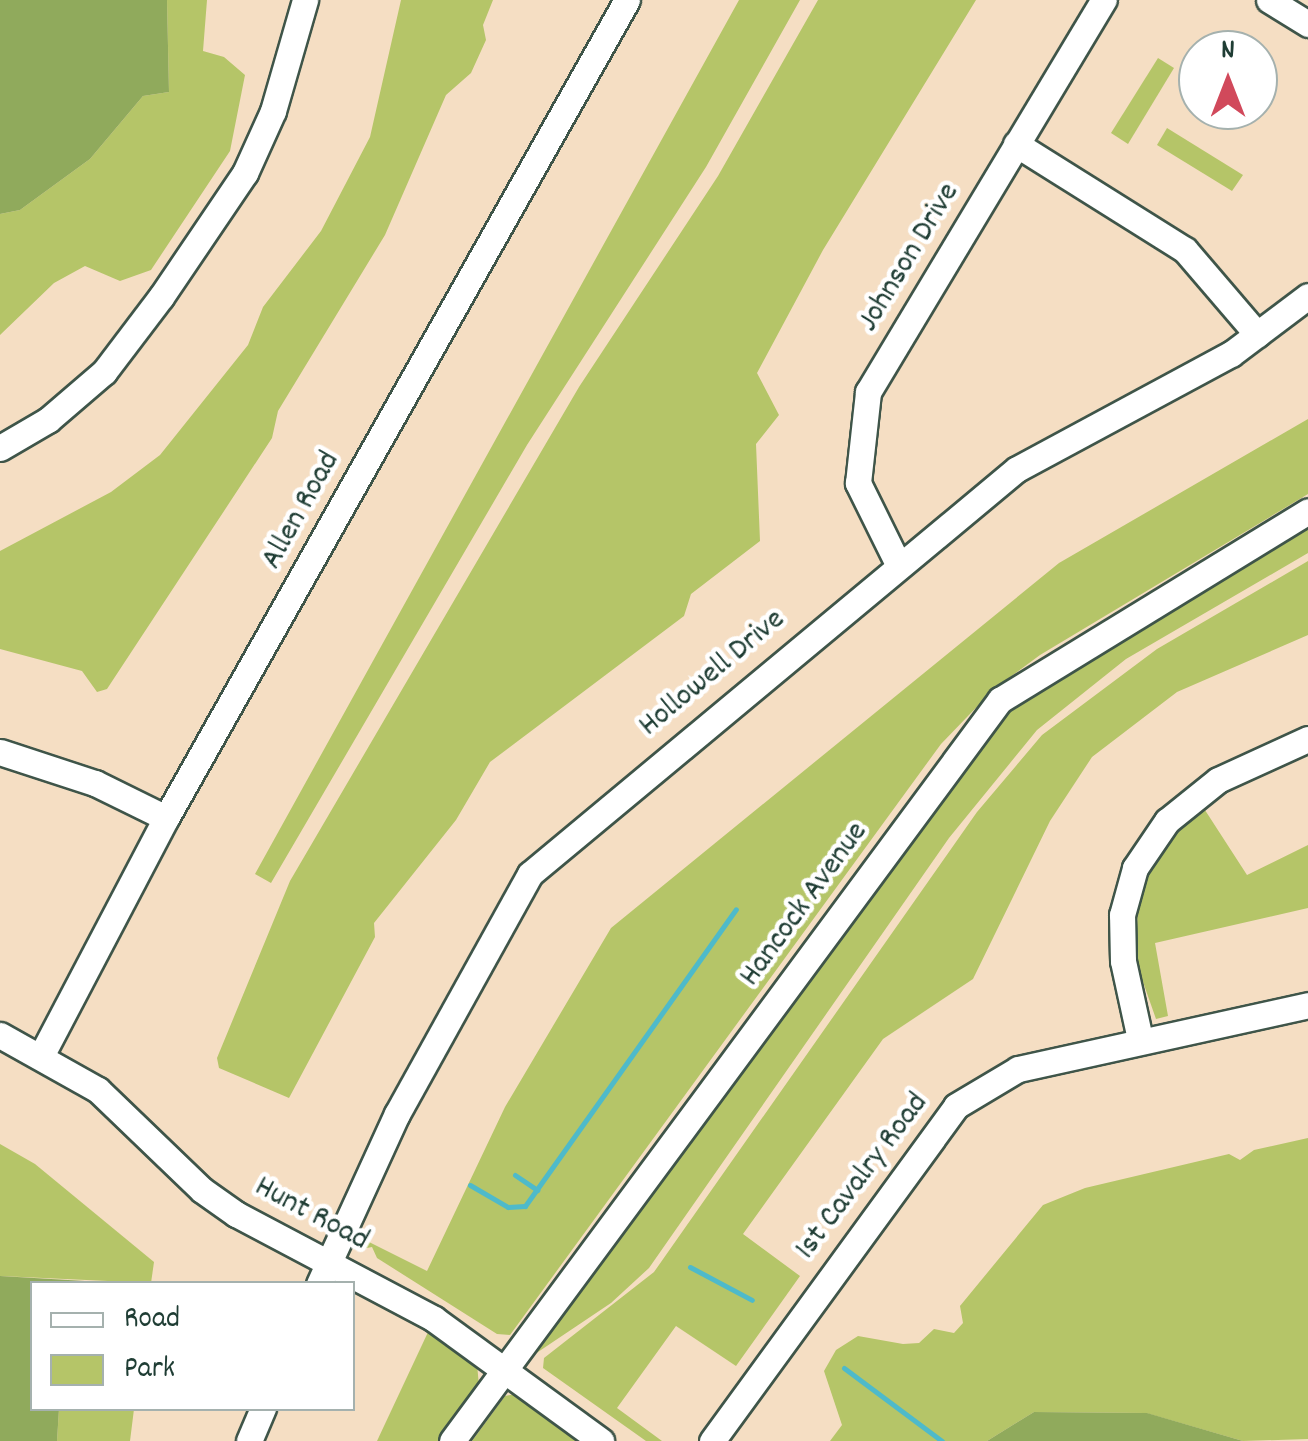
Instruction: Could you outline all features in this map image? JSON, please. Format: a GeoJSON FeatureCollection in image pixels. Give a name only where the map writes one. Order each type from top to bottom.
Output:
{"type":"FeatureCollection","features":[{"type":"Feature","properties":{"kind":"street"},"geometry":{"type":"LineString","coordinates":[[0,448],[48,420],[104,372],[162,297],[245,173],[272,111],[305,0]]}},
{"type":"Feature","properties":{"kind":"street","name":"Allen Road"},"geometry":{"type":"LineString","coordinates":[[41,1056],[166,818],[626,0]]}},
{"type":"Feature","properties":{"kind":"street","name":"Johnson Drive"},"geometry":{"type":"LineString","coordinates":[[899,566],[858,483],[868,392],[1104,0]]}},
{"type":"Feature","properties":{"kind":"street"},"geometry":{"type":"LineString","coordinates":[[1269,0],[1308,24]]}},
{"type":"Feature","properties":{"kind":"street"},"geometry":{"type":"LineString","coordinates":[[1016,144],[1185,250],[1258,334]]}},
{"type":"Feature","properties":{"kind":"street","name":"Hollowell Drive"},"geometry":{"type":"LineString","coordinates":[[324,1272],[397,1114],[530,874],[1017,469],[1258,334],[1308,296]]}},
{"type":"Feature","properties":{"kind":"street","name":"Hancock Avenue"},"geometry":{"type":"LineString","coordinates":[[452,1441],[1000,700],[1308,512]]}},
{"type":"Feature","properties":{"kind":"street"},"geometry":{"type":"LineString","coordinates":[[1140,1039],[1123,962],[1122,915],[1135,868],[1167,821],[1218,780],[1308,739]]}},
{"type":"Feature","properties":{"kind":"street"},"geometry":{"type":"LineString","coordinates":[[0,752],[95,782],[166,818]]}},
{"type":"Feature","properties":{"kind":"street","name":"1st Cavalry Road"},"geometry":{"type":"LineString","coordinates":[[712,1441],[956,1106],[1018,1070],[1140,1039],[1308,1005]]}},
{"type":"Feature","properties":{"kind":"street","name":"Hunt Road"},"geometry":{"type":"LineString","coordinates":[[0,1035],[98,1090],[202,1190],[324,1272]]}},
{"type":"Feature","properties":{"kind":"street","name":"Hunt Road"},"geometry":{"type":"LineString","coordinates":[[355,1285],[434,1319],[602,1441]]}},
{"type":"Feature","properties":{"kind":"street"},"geometry":{"type":"LineString","coordinates":[[249,1441],[263,1411]]}},
{"type":"Feature","properties":{"kind":"green space"},"geometry":{"type":"Polygon","coordinates":[[[0,0],[167,0],[169,92],[143,96],[90,159],[20,210],[0,214],[0,0]]]}},
{"type":"Feature","properties":{"kind":"green space"},"geometry":{"type":"Polygon","coordinates":[[[167,0],[207,0],[203,51],[224,57],[245,75],[230,151],[151,270],[120,281],[85,266],[54,283],[0,335],[0,214],[20,210],[90,159],[143,96],[169,92],[167,0]]]}},
{"type":"Feature","properties":{"kind":"green space"},"geometry":{"type":"Polygon","coordinates":[[[401,0],[493,0],[483,25],[486,40],[471,73],[446,95],[385,235],[278,411],[272,438],[107,689],[97,692],[82,671],[0,649],[0,551],[111,492],[160,455],[248,345],[263,307],[321,231],[370,137],[401,0]]]}},
{"type":"Feature","properties":{"kind":"green space"},"geometry":{"type":"Polygon","coordinates":[[[739,0],[800,0],[706,167],[527,445],[271,883],[255,874],[739,0]]]}},
{"type":"Feature","properties":{"kind":"green space"},"geometry":{"type":"Polygon","coordinates":[[[818,0],[976,0],[823,250],[757,373],[779,415],[756,444],[760,541],[691,594],[684,616],[490,762],[456,820],[374,923],[375,937],[289,1098],[219,1068],[217,1058],[290,881],[579,387],[718,176],[818,0]]]}},
{"type":"Feature","properties":{"kind":"green space"},"geometry":{"type":"Polygon","coordinates":[[[1158,58],[1174,68],[1128,144],[1111,133],[1158,58]]]}},
{"type":"Feature","properties":{"kind":"green space"},"geometry":{"type":"Polygon","coordinates":[[[1167,128],[1243,175],[1232,191],[1157,145],[1167,128]]]}},
{"type":"Feature","properties":{"kind":"green space"},"geometry":{"type":"Polygon","coordinates":[[[1308,419],[1308,494],[1040,655],[994,689],[941,744],[510,1335],[497,1334],[377,1258],[372,1247],[362,1249],[361,1238],[427,1271],[505,1107],[611,928],[1059,563],[1308,419]]]}},
{"type":"Feature","properties":{"kind":"green space"},"geometry":{"type":"Polygon","coordinates":[[[1308,524],[1308,553],[1126,659],[1037,730],[949,838],[649,1268],[611,1303],[535,1354],[1002,717],[1308,524]]]}},
{"type":"Feature","properties":{"kind":"green space"},"geometry":{"type":"Polygon","coordinates":[[[1308,561],[1308,635],[1177,692],[1092,757],[1050,821],[973,979],[883,1039],[743,1234],[800,1276],[736,1366],[676,1326],[617,1408],[662,1441],[646,1441],[543,1368],[544,1358],[654,1272],[977,812],[1042,735],[1157,649],[1308,561]]]}},
{"type":"Feature","properties":{"kind":"green space"},"geometry":{"type":"Polygon","coordinates":[[[1203,807],[1247,875],[1308,845],[1308,908],[1155,943],[1168,1016],[1156,1019],[1136,962],[1138,896],[1166,839],[1203,807]]]}},
{"type":"Feature","properties":{"kind":"green space"},"geometry":{"type":"Polygon","coordinates":[[[1308,1138],[1308,1439],[1243,1441],[1146,1413],[1034,1412],[987,1441],[830,1441],[842,1425],[824,1371],[836,1350],[858,1336],[903,1344],[919,1343],[934,1329],[954,1333],[963,1323],[960,1306],[1043,1205],[1085,1188],[1229,1154],[1240,1160],[1254,1150],[1308,1138]]]}},
{"type":"Feature","properties":{"kind":"green space"},"geometry":{"type":"Polygon","coordinates":[[[0,1144],[35,1164],[154,1262],[151,1281],[0,1276],[0,1144]]]}},
{"type":"Feature","properties":{"kind":"green space"},"geometry":{"type":"Polygon","coordinates":[[[0,1276],[85,1281],[30,1281],[30,1411],[59,1411],[57,1441],[0,1441],[0,1276]]]}},
{"type":"Feature","properties":{"kind":"green space"},"geometry":{"type":"Polygon","coordinates":[[[429,1330],[477,1364],[479,1386],[440,1441],[377,1441],[429,1330]]]}},
{"type":"Feature","properties":{"kind":"green space"},"geometry":{"type":"Polygon","coordinates":[[[515,1394],[584,1441],[472,1441],[505,1396],[515,1394]]]}},
{"type":"Feature","properties":{"kind":"green space"},"geometry":{"type":"Polygon","coordinates":[[[59,1411],[134,1411],[130,1441],[57,1441],[59,1411]]]}},
{"type":"Feature","properties":{"kind":"green space"},"geometry":{"type":"Polygon","coordinates":[[[1034,1412],[1147,1413],[1243,1441],[987,1441],[1034,1412]]]}},
{"type":"Feature","properties":{"kind":"waterway"},"geometry":{"type":"LineString","coordinates":[[470,1185],[508,1207],[525,1206],[736,909]]}},
{"type":"Feature","properties":{"kind":"waterway"},"geometry":{"type":"LineString","coordinates":[[515,1175],[537,1190]]}},
{"type":"Feature","properties":{"kind":"waterway"},"geometry":{"type":"LineString","coordinates":[[690,1267],[752,1300]]}},
{"type":"Feature","properties":{"kind":"waterway"},"geometry":{"type":"LineString","coordinates":[[844,1368],[942,1441]]}}]}
